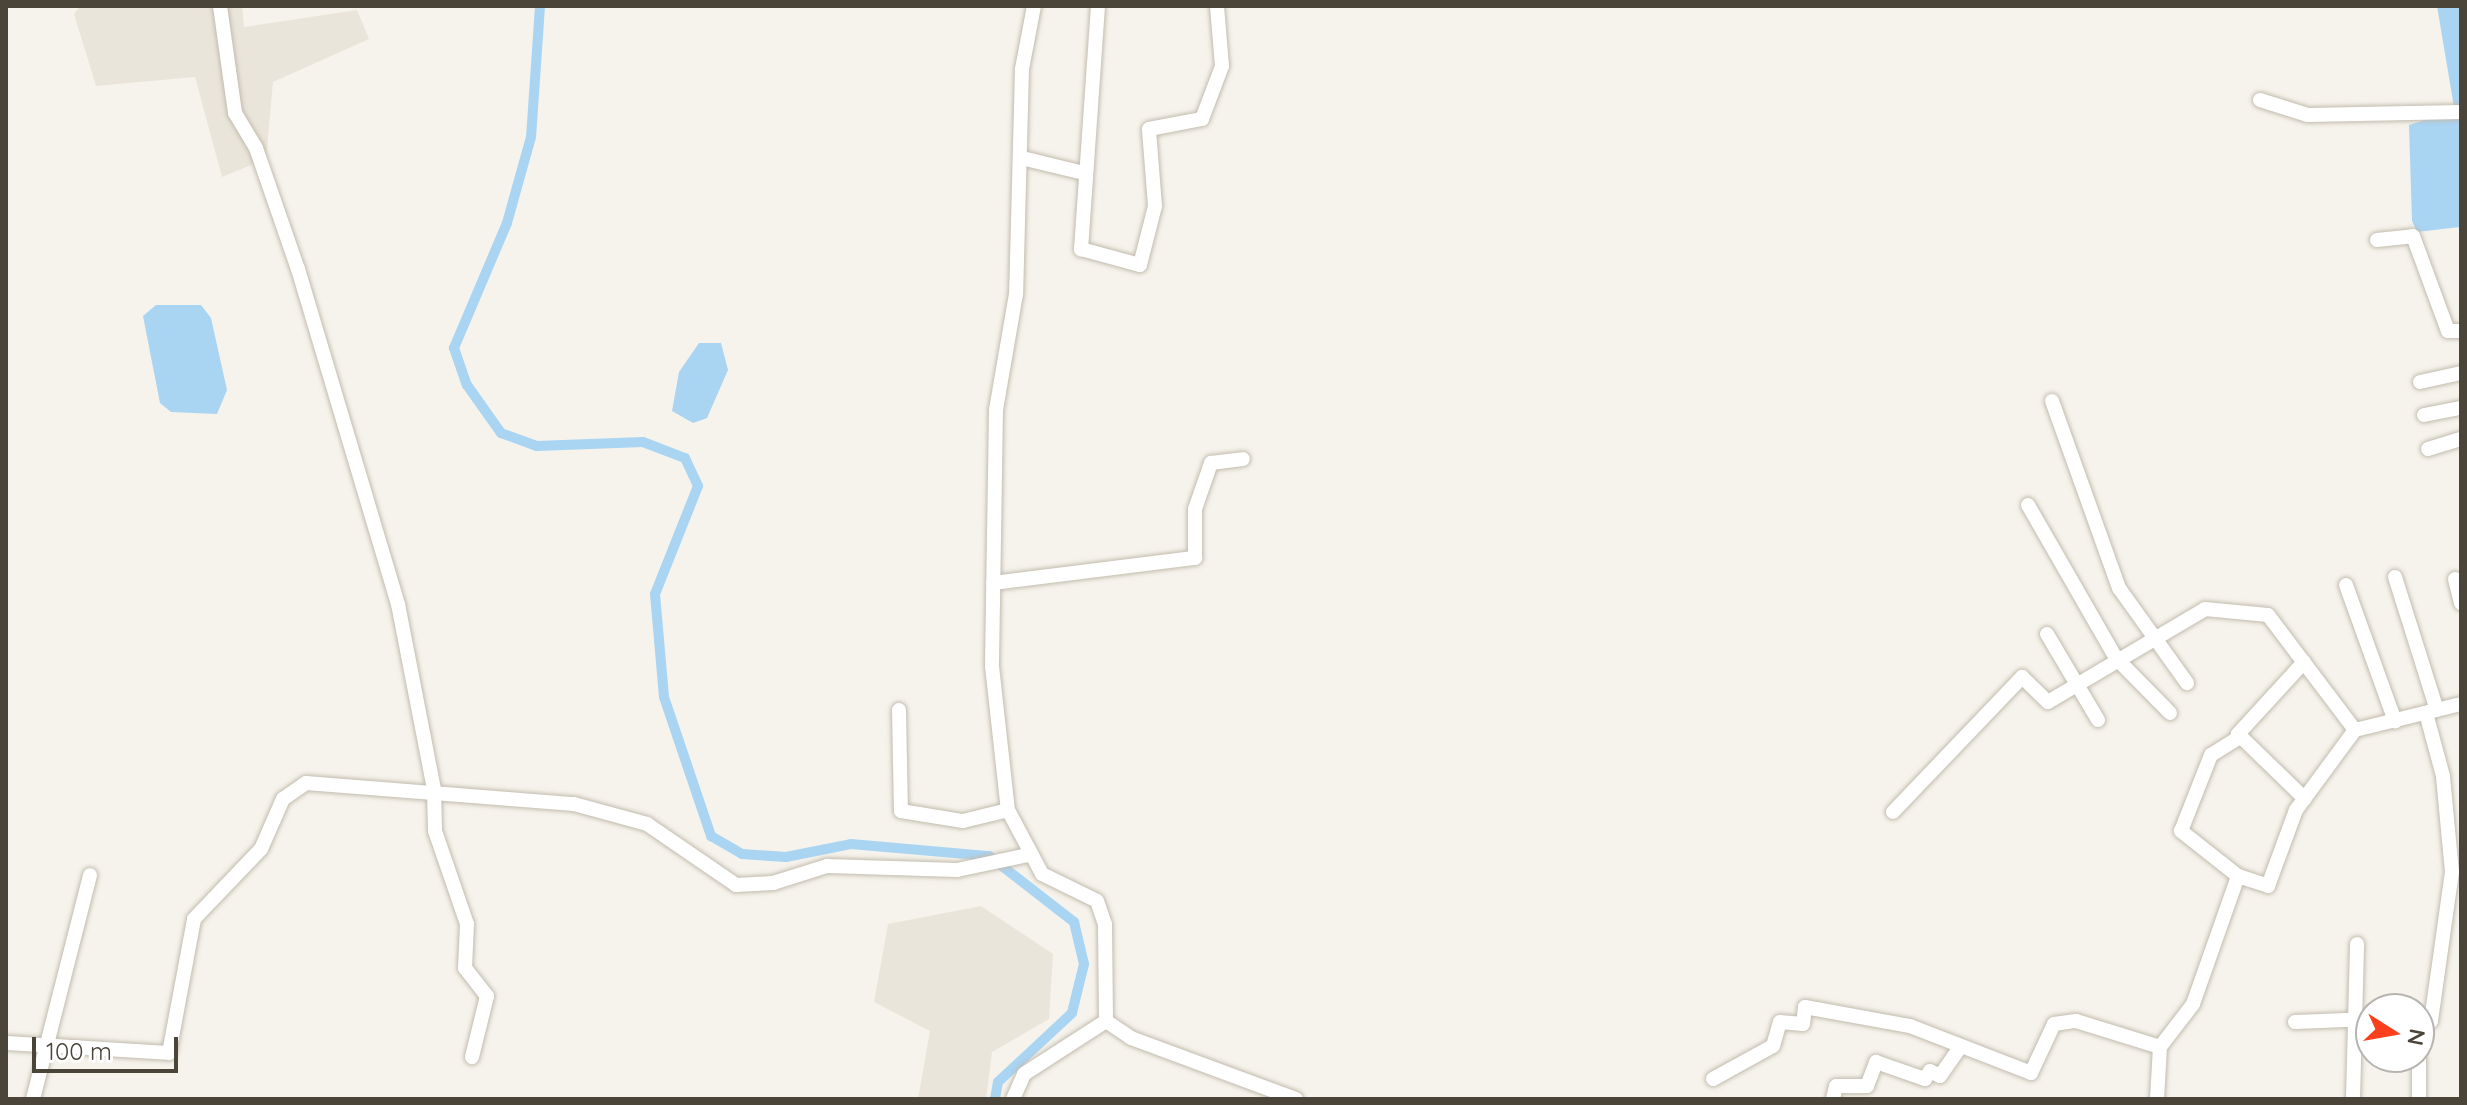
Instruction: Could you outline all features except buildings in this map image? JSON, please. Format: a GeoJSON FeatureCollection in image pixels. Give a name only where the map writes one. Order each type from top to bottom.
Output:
{"type":"FeatureCollection","features":[{"type":"Feature","properties":{"kind":"street"},"geometry":{"type":"LineString","coordinates":[[220,6],[235,113],[281,218],[365,483],[409,649],[434,789],[435,831],[467,924],[465,968],[487,996],[472,1057]]}},
{"type":"Feature","properties":{"kind":"street"},"geometry":{"type":"LineString","coordinates":[[1034,6],[1022,69],[1016,294],[996,410],[992,666],[1008,810],[1025,856],[1042,874],[1097,901],[1105,924],[1106,1021]]}},
{"type":"Feature","properties":{"kind":"street"},"geometry":{"type":"LineString","coordinates":[[1098,6],[1081,249],[1140,265],[1155,206],[1149,129],[1202,119],[1222,66],[1217,6]]}},
{"type":"Feature","properties":{"kind":"street"},"geometry":{"type":"LineString","coordinates":[[2260,100],[2308,115],[2461,112]]}},
{"type":"Feature","properties":{"kind":"street"},"geometry":{"type":"LineString","coordinates":[[1022,158],[1084,173]]}},
{"type":"Feature","properties":{"kind":"street"},"geometry":{"type":"LineString","coordinates":[[2377,240],[2413,236],[2448,331],[2461,331]]}},
{"type":"Feature","properties":{"kind":"street"},"geometry":{"type":"LineString","coordinates":[[2420,382],[2461,373]]}},
{"type":"Feature","properties":{"kind":"street"},"geometry":{"type":"LineString","coordinates":[[2052,401],[2119,588],[2150,639],[2187,683]]}},
{"type":"Feature","properties":{"kind":"street"},"geometry":{"type":"LineString","coordinates":[[2424,415],[2461,408]]}},
{"type":"Feature","properties":{"kind":"street"},"geometry":{"type":"LineString","coordinates":[[2428,449],[2461,439]]}},
{"type":"Feature","properties":{"kind":"street"},"geometry":{"type":"LineString","coordinates":[[993,583],[1195,558],[1195,509],[1211,463],[1243,459]]}},
{"type":"Feature","properties":{"kind":"street"},"geometry":{"type":"LineString","coordinates":[[2028,505],[2116,658],[2170,713]]}},
{"type":"Feature","properties":{"kind":"street"},"geometry":{"type":"LineString","coordinates":[[2395,577],[2431,712],[2443,776],[2452,872],[2435,993]]}},
{"type":"Feature","properties":{"kind":"street"},"geometry":{"type":"LineString","coordinates":[[2455,579],[2461,603]]}},
{"type":"Feature","properties":{"kind":"street"},"geometry":{"type":"LineString","coordinates":[[2346,585],[2395,721]]}},
{"type":"Feature","properties":{"kind":"street"},"geometry":{"type":"LineString","coordinates":[[1893,812],[2022,677],[2048,702],[2073,683],[2205,609],[2225,607],[2268,615],[2355,730]]}},
{"type":"Feature","properties":{"kind":"street"},"geometry":{"type":"LineString","coordinates":[[2047,634],[2073,683],[2098,720]]}},
{"type":"Feature","properties":{"kind":"street"},"geometry":{"type":"LineString","coordinates":[[2304,662],[2240,737],[2211,755],[2181,831],[2238,876],[2268,886],[2305,799],[2355,730],[2461,704]]}},
{"type":"Feature","properties":{"kind":"street"},"geometry":{"type":"LineString","coordinates":[[899,710],[901,811],[963,821],[1008,810]]}},
{"type":"Feature","properties":{"kind":"street"},"geometry":{"type":"LineString","coordinates":[[2240,737],[2305,799]]}},
{"type":"Feature","properties":{"kind":"street"},"geometry":{"type":"LineString","coordinates":[[6,1043],[169,1053],[194,919],[261,849],[283,799],[306,783],[397,793],[434,789],[574,804],[647,824],[736,885],[827,866],[970,867],[1025,856]]}},
{"type":"Feature","properties":{"kind":"street"},"geometry":{"type":"LineString","coordinates":[[33,1099],[90,875]]}},
{"type":"Feature","properties":{"kind":"street"},"geometry":{"type":"LineString","coordinates":[[2157,1099],[2160,1047],[2193,1004],[2238,876]]}},
{"type":"Feature","properties":{"kind":"street"},"geometry":{"type":"LineString","coordinates":[[2356,993],[2357,944]]}},
{"type":"Feature","properties":{"kind":"street"},"geometry":{"type":"LineString","coordinates":[[1713,1079],[1773,1046],[1780,1022],[1803,1024],[1805,1007],[1910,1026],[2031,1073],[2054,1024],[2076,1021],[2160,1047]]}},
{"type":"Feature","properties":{"kind":"street"},"geometry":{"type":"LineString","coordinates":[[2295,1022],[2355,1018],[2353,1099]]}},
{"type":"Feature","properties":{"kind":"street"},"geometry":{"type":"LineString","coordinates":[[1013,1099],[1024,1074],[1106,1021]]}},
{"type":"Feature","properties":{"kind":"street"},"geometry":{"type":"LineString","coordinates":[[1106,1021],[1131,1038],[1296,1099]]}},
{"type":"Feature","properties":{"kind":"street"},"geometry":{"type":"LineString","coordinates":[[1833,1099],[1836,1086],[1867,1086],[1876,1062],[1925,1079],[1930,1071],[1940,1076],[1960,1047]]}},
{"type":"Feature","properties":{"kind":"street"},"geometry":{"type":"LineString","coordinates":[[2419,1073],[2419,1099]]}},
{"type":"Feature","properties":{"kind":"shaded area"},"geometry":{"type":"Polygon","coordinates":[[[80,6],[242,6],[244,27],[357,10],[369,39],[273,82],[266,159],[222,177],[195,77],[96,86],[74,14],[80,6]]]}},
{"type":"Feature","properties":{"kind":"shaded area"},"geometry":{"type":"Polygon","coordinates":[[[981,906],[1053,954],[1049,1019],[992,1052],[986,1099],[918,1099],[930,1031],[874,1002],[888,924],[981,906]]]}},
{"type":"Feature","properties":{"kind":"water"},"geometry":{"type":"Polygon","coordinates":[[[2437,6],[2461,6],[2461,109],[2454,107],[2437,6]]]}},
{"type":"Feature","properties":{"kind":"water"},"geometry":{"type":"Polygon","coordinates":[[[2434,117],[2461,117],[2461,241],[2460,227],[2417,232],[2412,221],[2409,125],[2434,117]]]}},
{"type":"Feature","properties":{"kind":"water"},"geometry":{"type":"Polygon","coordinates":[[[156,305],[201,305],[211,318],[227,390],[217,414],[171,412],[160,403],[143,316],[156,305]]]}},
{"type":"Feature","properties":{"kind":"water"},"geometry":{"type":"Polygon","coordinates":[[[699,343],[721,343],[728,370],[707,418],[693,423],[672,411],[679,372],[699,343]]]}},
{"type":"Feature","properties":{"kind":"waterway"},"geometry":{"type":"LineString","coordinates":[[540,6],[531,137],[507,223],[454,348],[467,385],[501,433],[537,446],[643,442],[685,458],[698,486],[655,594],[664,697],[711,836],[742,854],[786,857],[851,844],[989,856],[1074,922],[1084,964],[1072,1013],[998,1082],[995,1099]]}}]}
